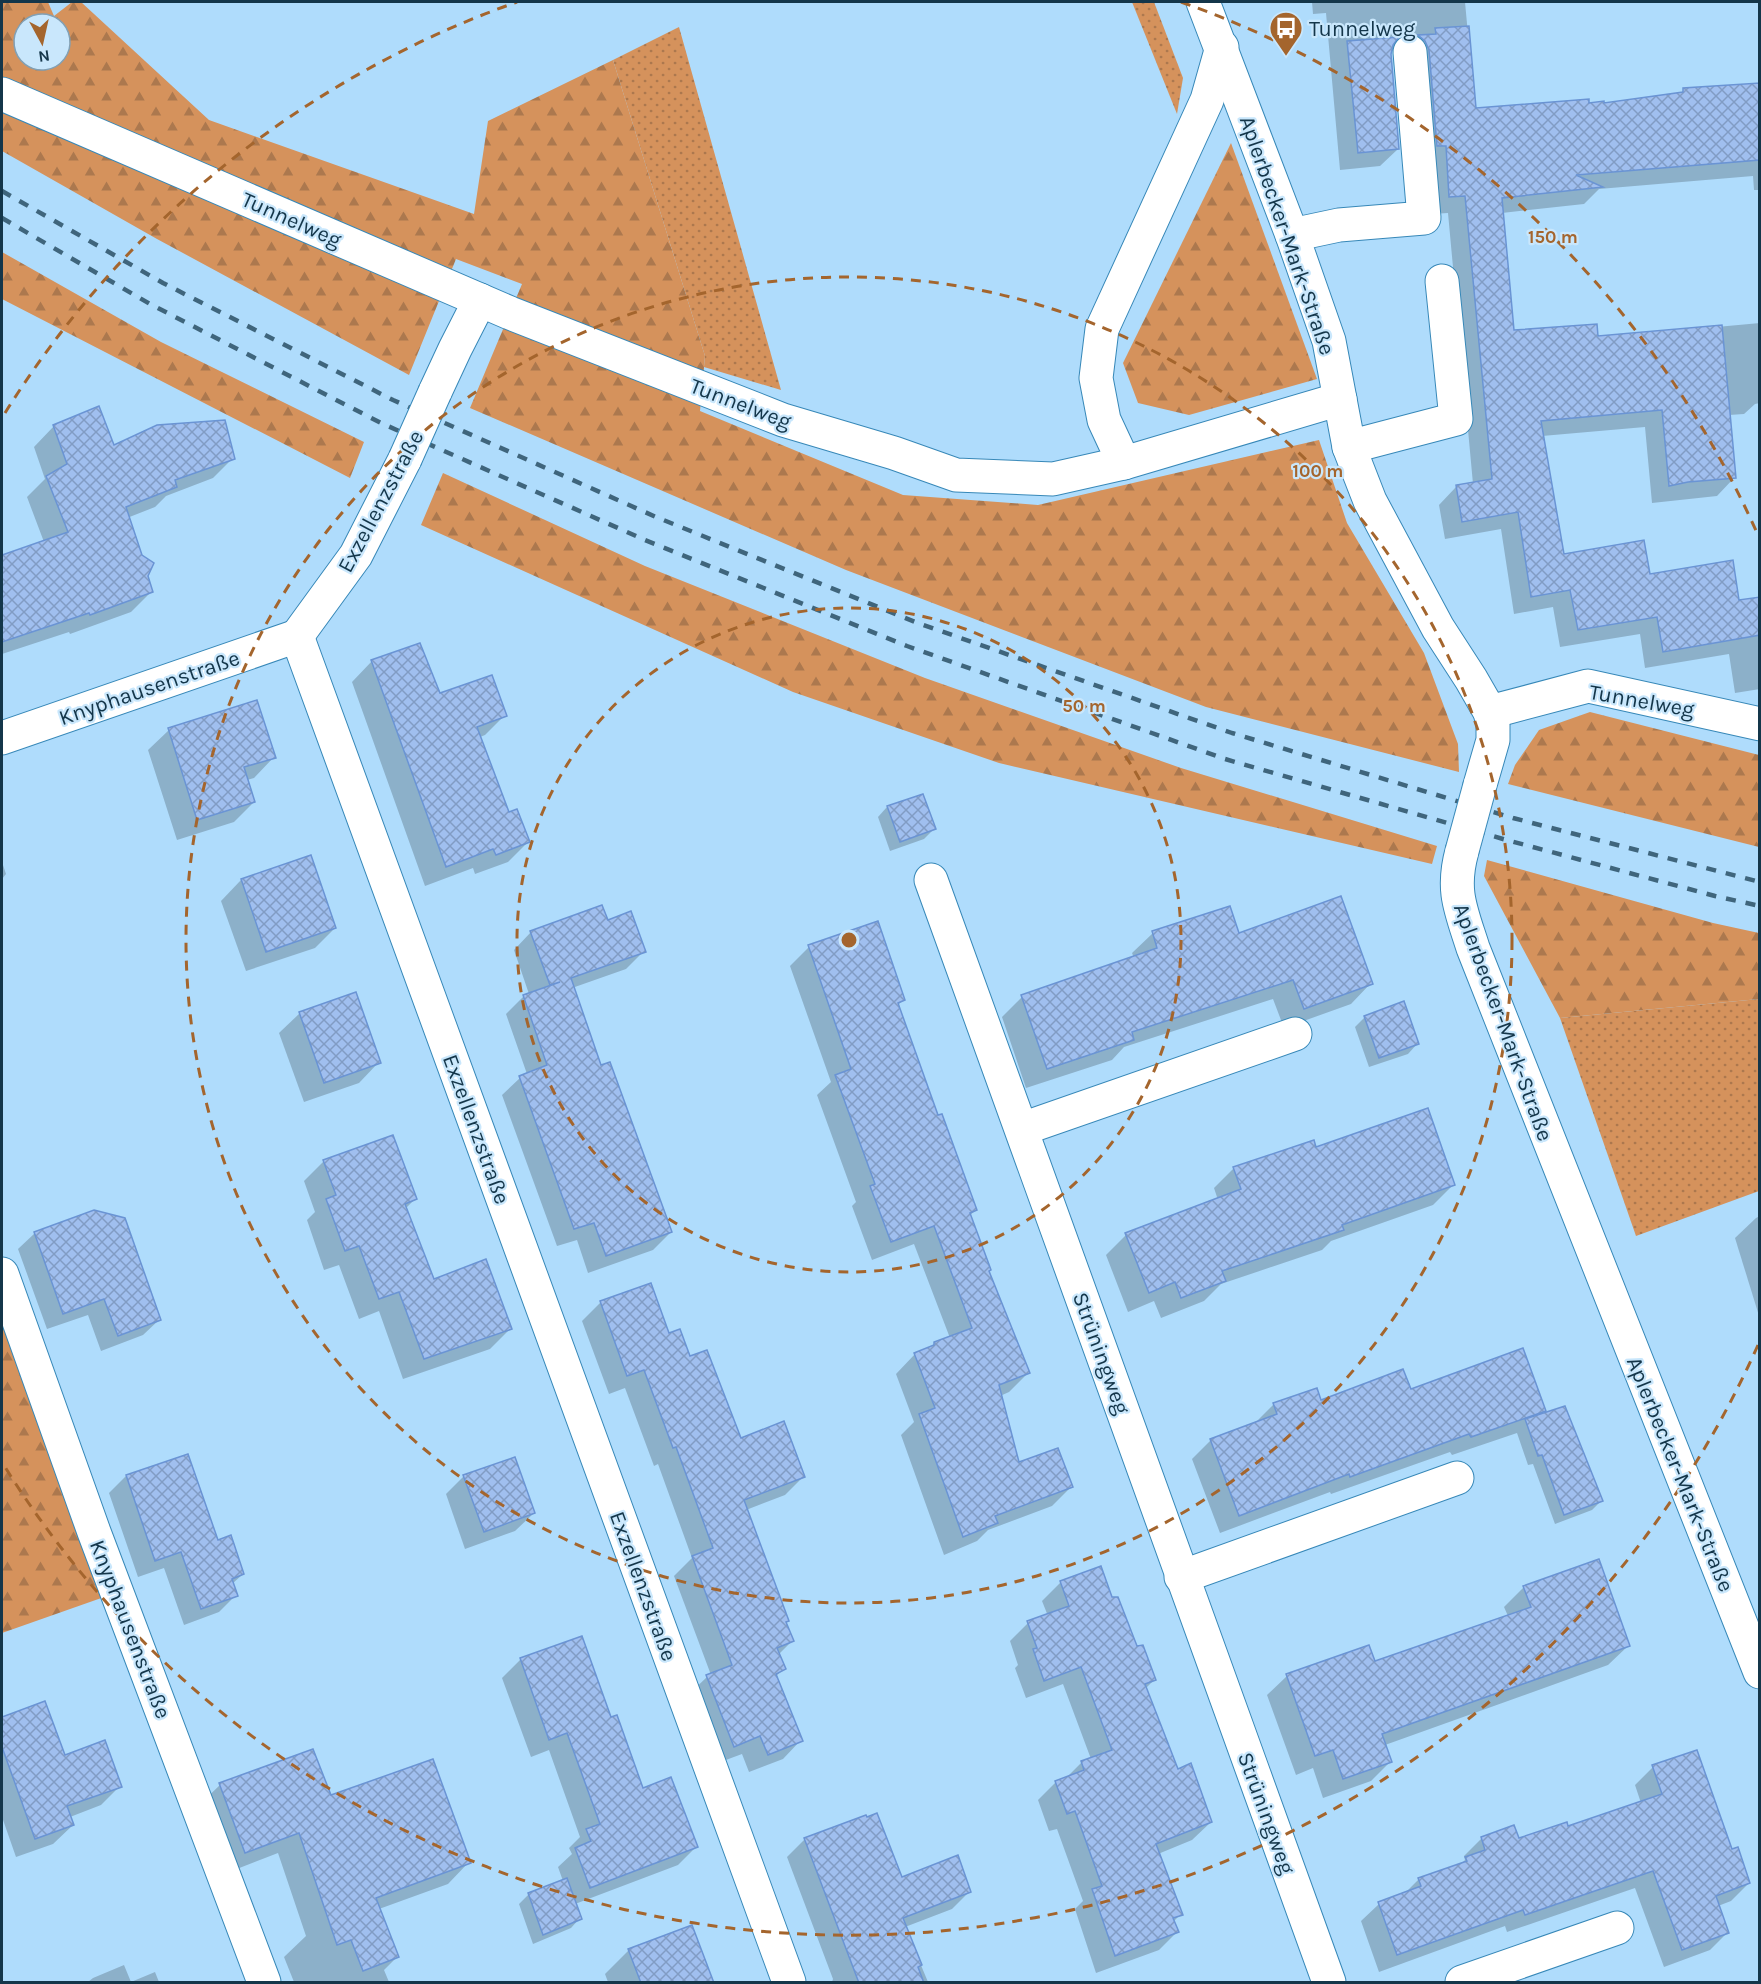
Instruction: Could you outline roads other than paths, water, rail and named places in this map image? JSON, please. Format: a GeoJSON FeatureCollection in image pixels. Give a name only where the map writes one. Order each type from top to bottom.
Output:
{"type":"FeatureCollection","features":[{"type":"Feature","properties":{"kind":"street","name":"Aplerbecker-Mark-Straße"},"geometry":{"type":"LineString","coordinates":[[1203,2],[1292,235],[1329,341],[1349,447],[1370,501],[1438,628],[1490,712],[1493,740],[1456,870],[1457,894],[1473,948],[1760,1672]]}},
{"type":"Feature","properties":{"kind":"street"},"geometry":{"type":"LineString","coordinates":[[1124,463],[1104,420],[1096,378],[1102,329],[1207,100],[1222,47]]}},
{"type":"Feature","properties":{"kind":"street"},"geometry":{"type":"LineString","coordinates":[[1292,235],[1339,225],[1424,218],[1410,52]]}},
{"type":"Feature","properties":{"kind":"street","name":"Tunnelweg"},"geometry":{"type":"LineString","coordinates":[[2,94],[480,300],[783,420],[894,453],[956,475],[1053,479],[1124,463],[1340,399]]}},
{"type":"Feature","properties":{"kind":"street"},"geometry":{"type":"LineString","coordinates":[[1349,447],[1456,419],[1442,281]]}},
{"type":"Feature","properties":{"kind":"street","name":"Exzellenzstraße"},"geometry":{"type":"LineString","coordinates":[[480,300],[405,459],[356,555],[297,636],[789,1983]]}},
{"type":"Feature","properties":{"kind":"street","name":"Knyphausenstraße"},"geometry":{"type":"LineString","coordinates":[[2,738],[297,636]]}},
{"type":"Feature","properties":{"kind":"street","name":"Tunnelweg"},"geometry":{"type":"LineString","coordinates":[[1490,712],[1588,686],[1760,724]]}},
{"type":"Feature","properties":{"kind":"street","name":"Strüningweg"},"geometry":{"type":"LineString","coordinates":[[931,880],[1329,1983]]}},
{"type":"Feature","properties":{"kind":"street"},"geometry":{"type":"LineString","coordinates":[[1022,1129],[1295,1034]]}},
{"type":"Feature","properties":{"kind":"street","name":"Knyphausenstraße"},"geometry":{"type":"LineString","coordinates":[[2,1274],[94,1532],[264,1983]]}},
{"type":"Feature","properties":{"kind":"street"},"geometry":{"type":"LineString","coordinates":[[1181,1576],[1457,1478]]}},
{"type":"Feature","properties":{"kind":"street"},"geometry":{"type":"LineString","coordinates":[[1462,1983],[1617,1928]]}},
{"type":"Feature","properties":{"kind":"railway"},"geometry":{"type":"LineString","coordinates":[[2,191],[163,283],[393,400],[656,517],[915,622],[1232,733],[1513,818],[1760,882]]}},
{"type":"Feature","properties":{"kind":"railway"},"geometry":{"type":"LineString","coordinates":[[2,218],[150,304],[381,423],[645,540],[907,646],[1225,759],[1503,839],[1760,906]]}},
{"type":"Feature","properties":{"kind":"place","name":"Tunnelweg"},"geometry":{"type":"Point","coordinates":[1286,57]}}]}
